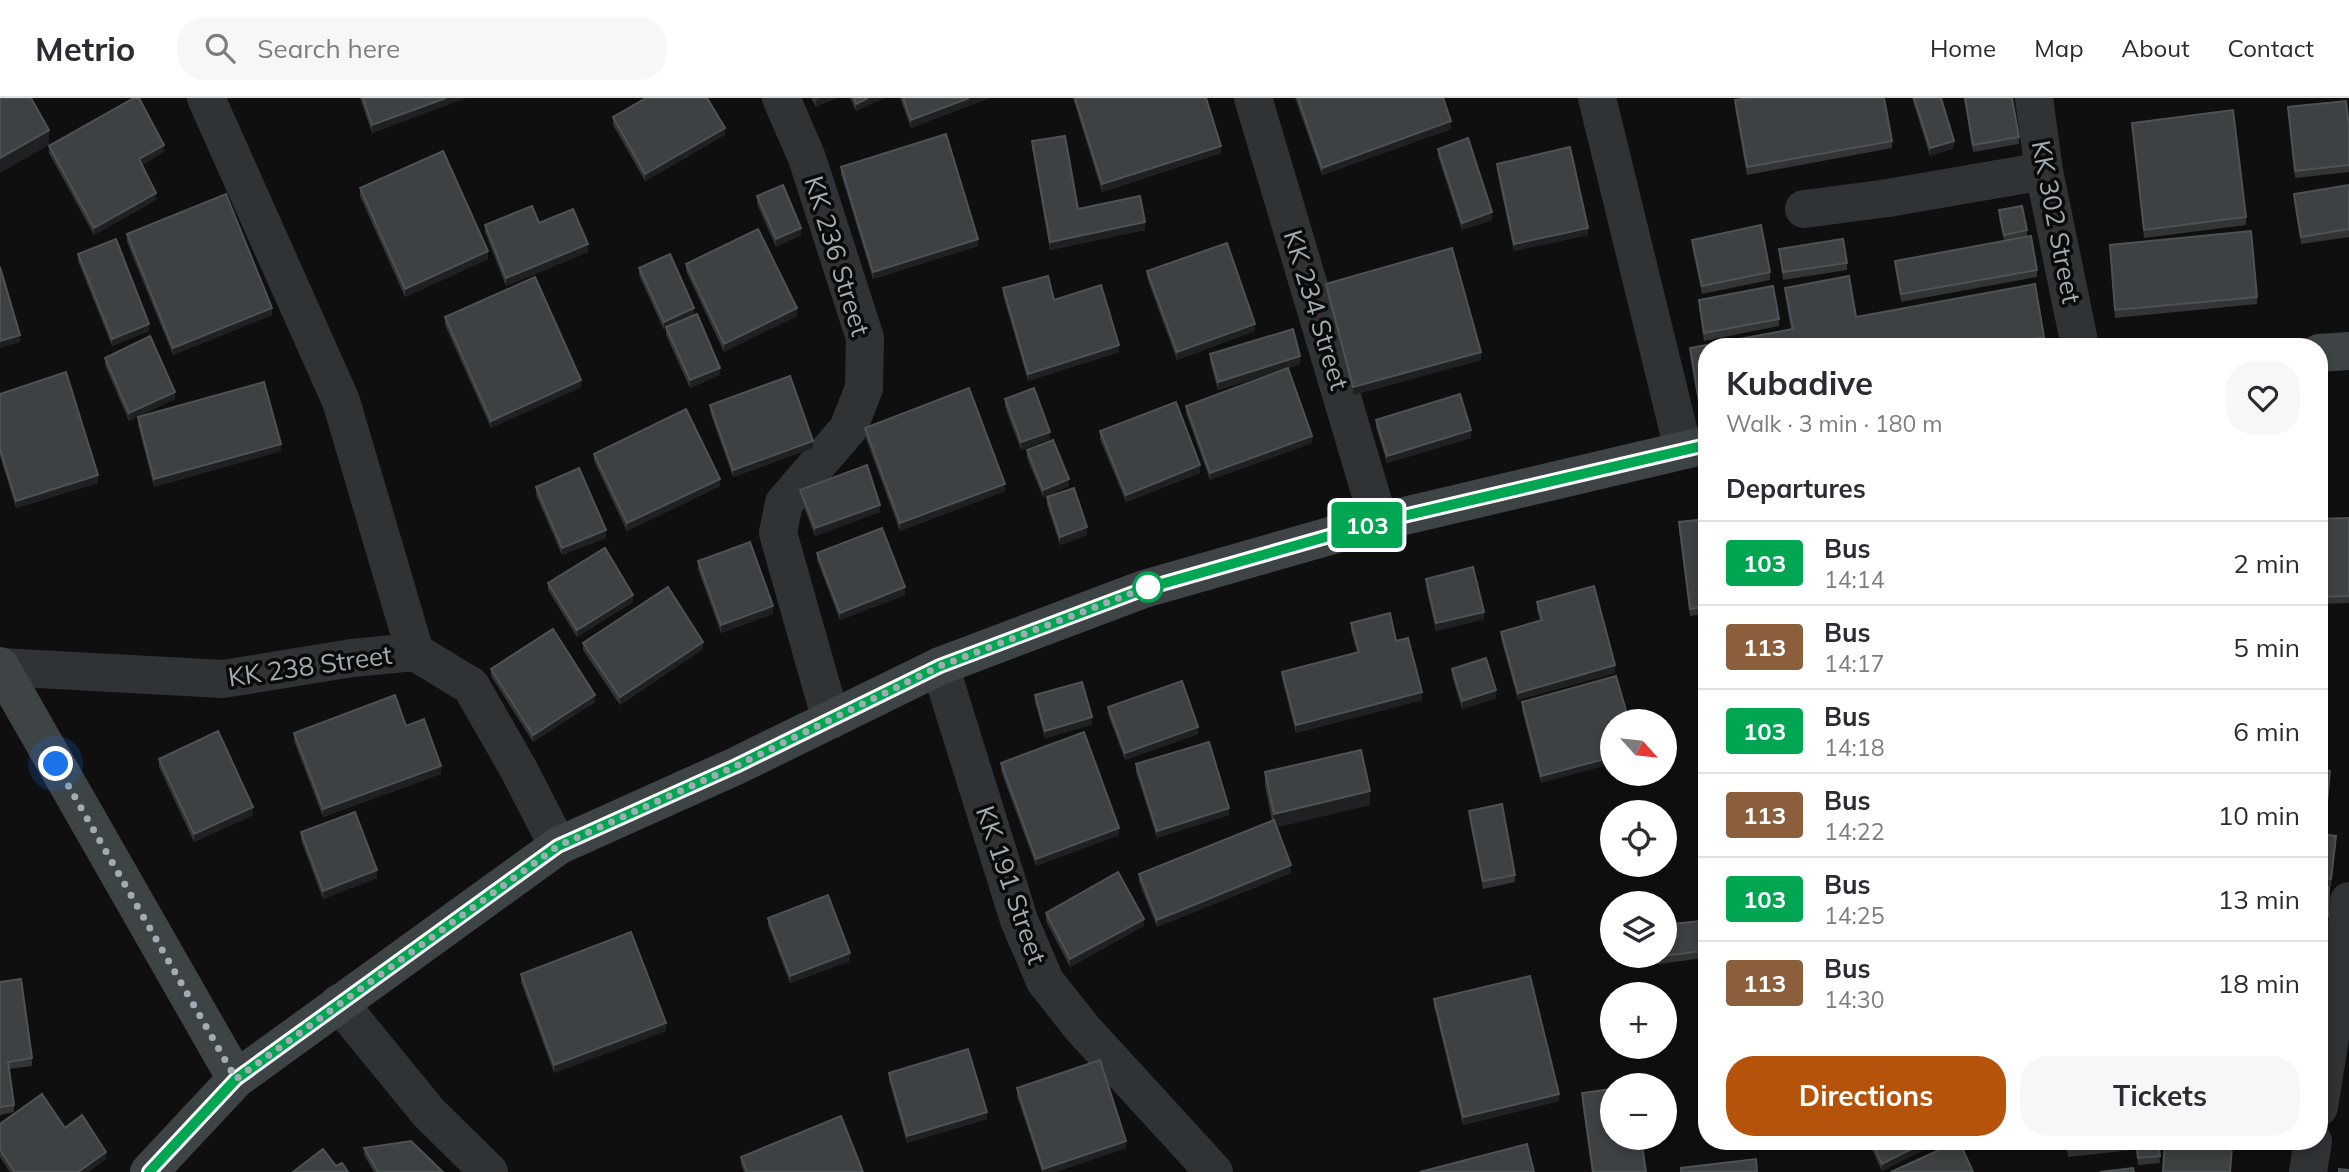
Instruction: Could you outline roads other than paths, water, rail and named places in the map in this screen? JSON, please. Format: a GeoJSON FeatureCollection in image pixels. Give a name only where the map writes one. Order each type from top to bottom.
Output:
{"type":"FeatureCollection","features":[{"type":"Feature","properties":{"kind":"main road"},"geometry":{"type":"LineString","coordinates":[[2328,352],[2349,351]]}},
{"type":"Feature","properties":{"kind":"main road"},"geometry":{"type":"LineString","coordinates":[[149,1172],[236,1079],[558,846],[736,766],[940,666],[1144,589],[1378,522],[1695,447]]}},
{"type":"Feature","properties":{"kind":"main road"},"geometry":{"type":"LineString","coordinates":[[0,667],[236,1079]]}},
{"type":"Feature","properties":{"kind":"street"},"geometry":{"type":"LineString","coordinates":[[206,98],[341,401],[415,652]]}},
{"type":"Feature","properties":{"kind":"street","name":"KK 236 Street"},"geometry":{"type":"LineString","coordinates":[[781,98],[807,158],[865,338],[864,388],[848,429],[784,503],[778,533],[831,720]]}},
{"type":"Feature","properties":{"kind":"street","name":"KK 234 Street"},"geometry":{"type":"LineString","coordinates":[[1253,98],[1378,522]]}},
{"type":"Feature","properties":{"kind":"street"},"geometry":{"type":"LineString","coordinates":[[1597,98],[1695,447]]}},
{"type":"Feature","properties":{"kind":"street","name":"KK 302 Street"},"geometry":{"type":"LineString","coordinates":[[2034,98],[2044,171],[2078,338]]}},
{"type":"Feature","properties":{"kind":"street"},"geometry":{"type":"LineString","coordinates":[[1804,209],[1888,198],[2044,171]]}},
{"type":"Feature","properties":{"kind":"street","name":"KK 238 Street"},"geometry":{"type":"LineString","coordinates":[[0,667],[223,679],[352,658],[415,652],[471,686],[558,846]]}},
{"type":"Feature","properties":{"kind":"street","name":"KK 191 Street"},"geometry":{"type":"LineString","coordinates":[[940,666],[1019,920],[1045,981],[1083,1029],[1214,1172]]}},
{"type":"Feature","properties":{"kind":"street"},"geometry":{"type":"LineString","coordinates":[[2328,1021],[2338,925]]}},
{"type":"Feature","properties":{"kind":"street"},"geometry":{"type":"LineString","coordinates":[[339,1003],[429,1113],[489,1172]]}},
{"type":"Feature","properties":{"kind":"street"},"geometry":{"type":"LineString","coordinates":[[2308,1172],[2312,1150]]}}]}
